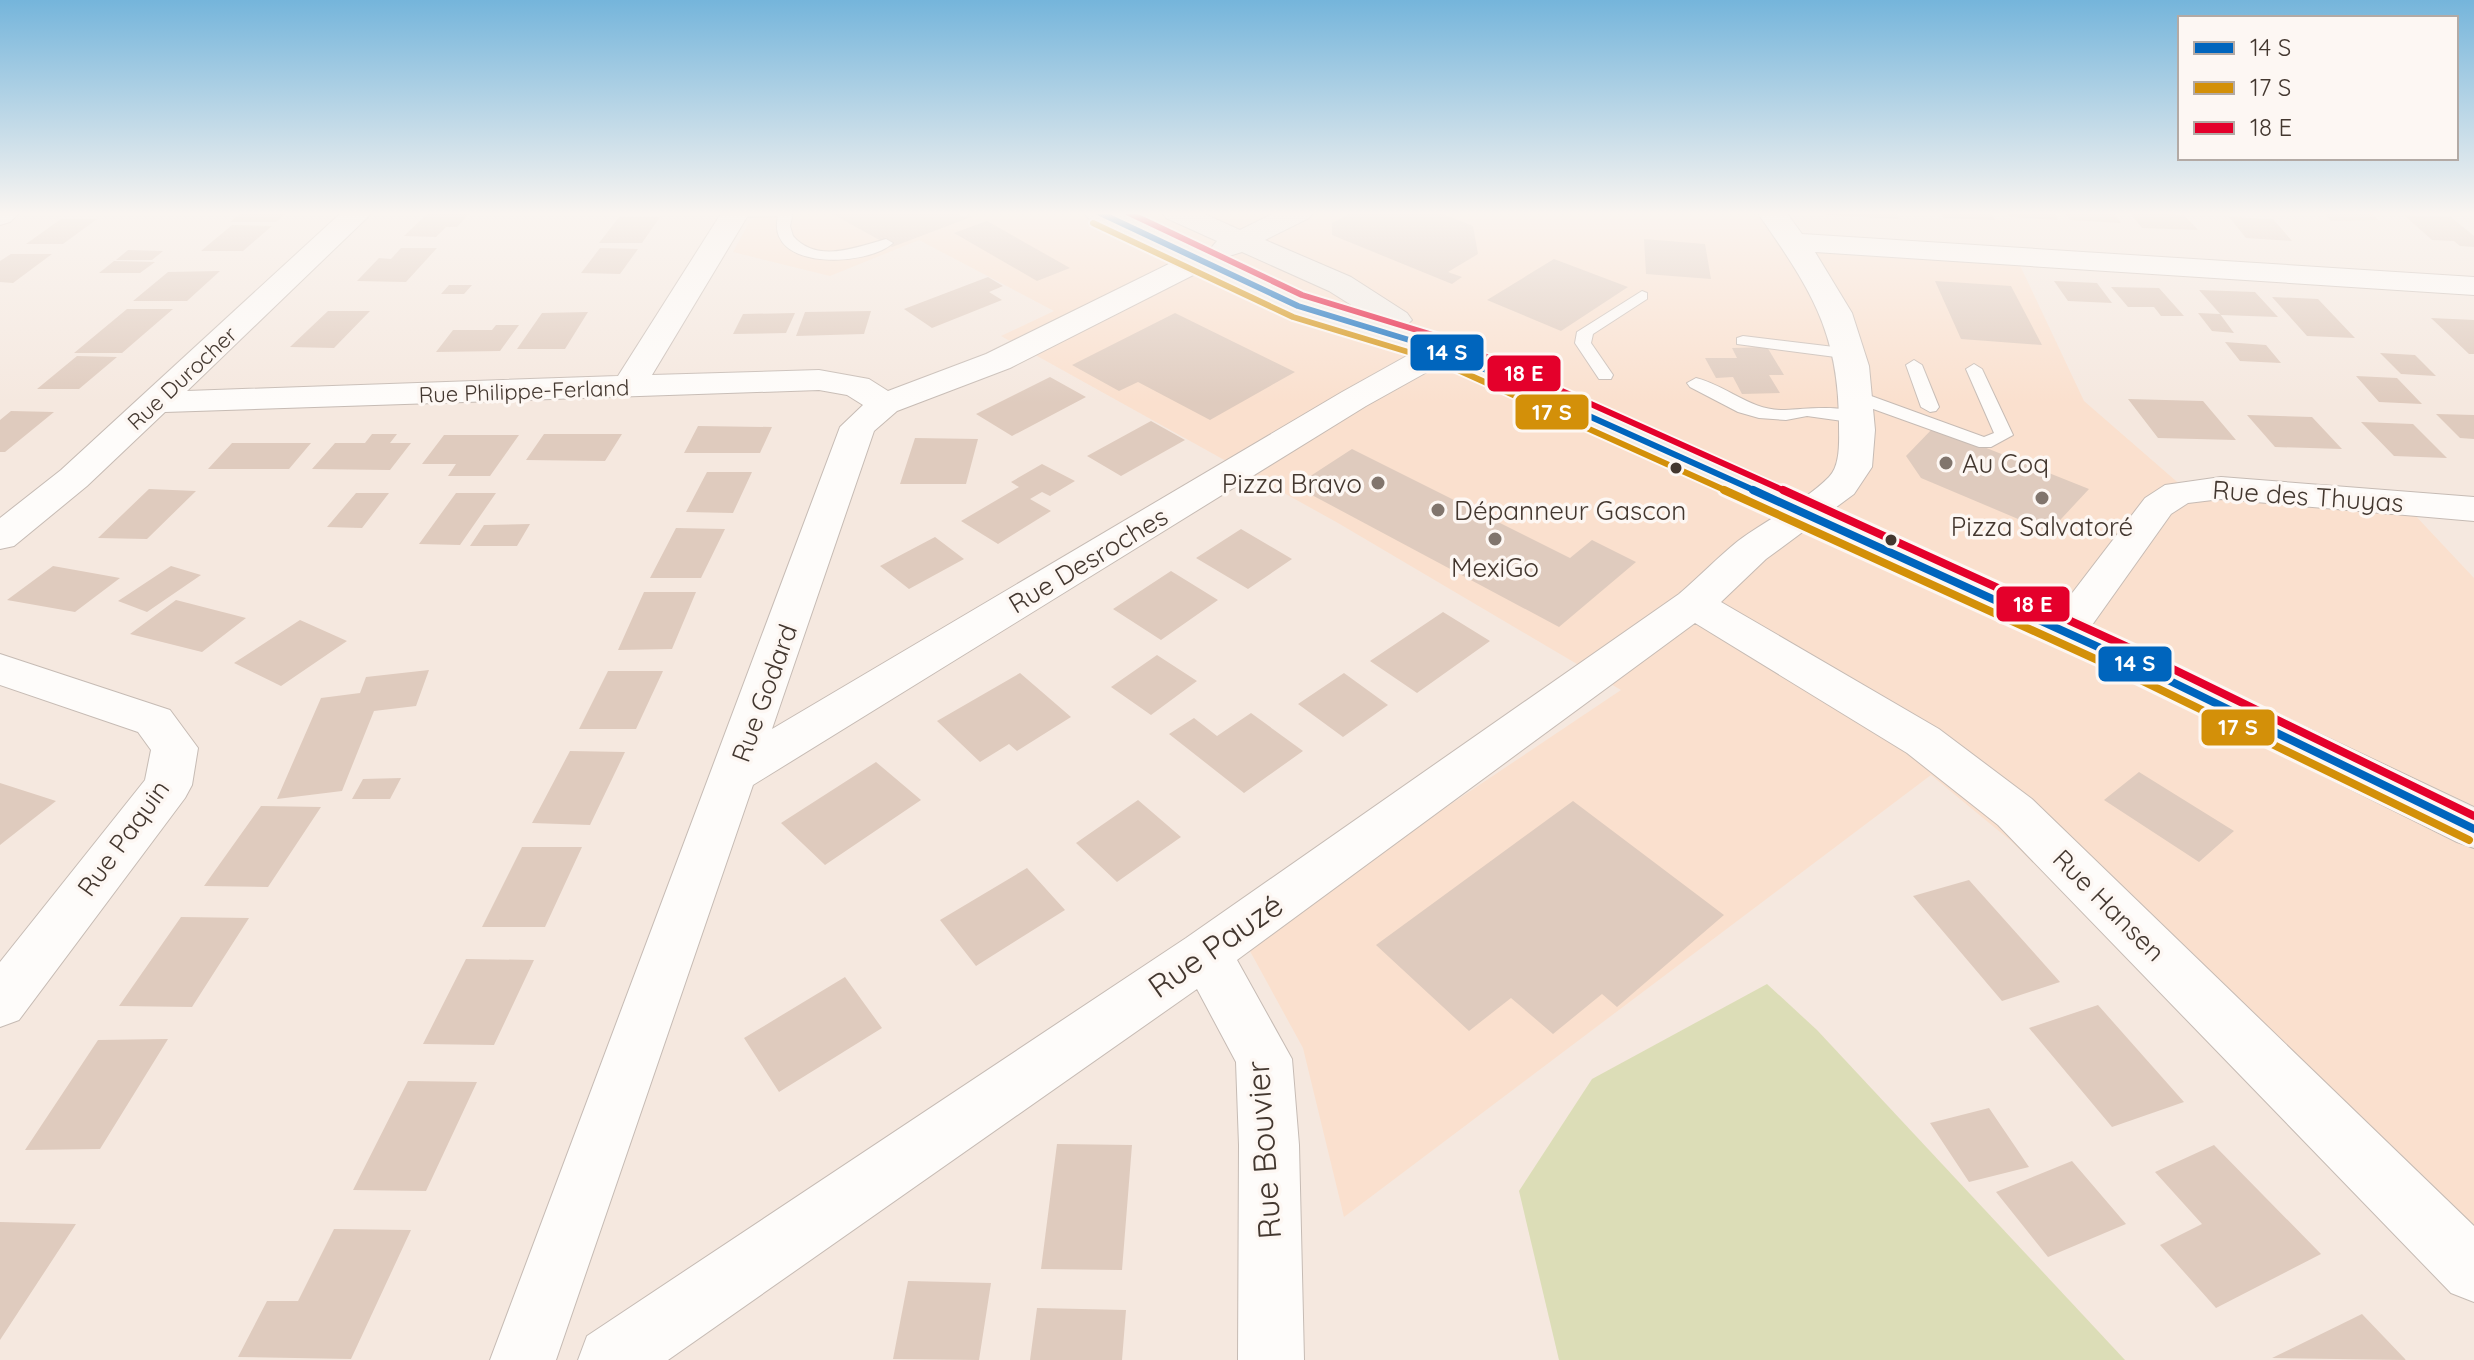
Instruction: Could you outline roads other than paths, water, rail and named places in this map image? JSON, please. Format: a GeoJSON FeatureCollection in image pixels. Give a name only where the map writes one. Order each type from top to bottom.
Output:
{"type":"FeatureCollection","features":[{"type":"Feature","properties":{"kind":"main road"},"geometry":{"type":"LineString","coordinates":[[1233,275],[1298,306],[1442,350],[2065,632],[2474,829]]}},
{"type":"Feature","properties":{"kind":"main road"},"geometry":{"type":"LineString","coordinates":[[1320,275],[1340,284],[1442,350]]}},
{"type":"Feature","properties":{"kind":"street","name":"Rue Durocher"},"geometry":{"type":"LineString","coordinates":[[0,537],[74,478],[292,275]]}},
{"type":"Feature","properties":{"kind":"street"},"geometry":{"type":"LineString","coordinates":[[628,387],[697,275]]}},
{"type":"Feature","properties":{"kind":"street","name":"Rue Godard"},"geometry":{"type":"LineString","coordinates":[[523,1360],[858,427],[885,404],[998,361],[1169,275]]}},
{"type":"Feature","properties":{"kind":"street","name":"Rue Pauzé"},"geometry":{"type":"LineString","coordinates":[[611,1360],[1205,954],[1694,604],[1752,550],[1851,477],[1856,456],[1857,408],[1851,354],[1830,300],[1815,275]]}},
{"type":"Feature","properties":{"kind":"street"},"geometry":{"type":"LineString","coordinates":[[2311,275],[2474,286]]}},
{"type":"Feature","properties":{"kind":"street","name":"Rue Desroches"},"geometry":{"type":"LineString","coordinates":[[736,773],[1354,399],[1442,350]]}},
{"type":"Feature","properties":{"kind":"street","name":"Rue Philippe-Ferland"},"geometry":{"type":"LineString","coordinates":[[157,402],[819,380],[857,386],[885,404]]}},
{"type":"Feature","properties":{"kind":"street","name":"Rue des Thuyas"},"geometry":{"type":"LineString","coordinates":[[2065,632],[2158,506],[2178,493],[2221,488],[2474,509]]}},
{"type":"Feature","properties":{"kind":"street","name":"Rue Hansen"},"geometry":{"type":"LineString","coordinates":[[1694,604],[1923,741],[2015,812],[2474,1270]]}},
{"type":"Feature","properties":{"kind":"street","name":"Rue Paquin"},"geometry":{"type":"LineString","coordinates":[[0,669],[154,721],[175,748],[168,785],[0,1003]]}},
{"type":"Feature","properties":{"kind":"street","name":"Rue Bouvier"},"geometry":{"type":"LineString","coordinates":[[1205,954],[1264,1059],[1269,1145],[1271,1360]]}},
{"type":"Feature","properties":{"kind":"lane"},"geometry":{"type":"LineString","coordinates":[[1605,375],[1586,349],[1585,332],[1642,296]]}},
{"type":"Feature","properties":{"kind":"lane"},"geometry":{"type":"LineString","coordinates":[[1743,341],[1851,354]]}},
{"type":"Feature","properties":{"kind":"lane"},"geometry":{"type":"LineString","coordinates":[[1914,365],[1930,407]]}},
{"type":"Feature","properties":{"kind":"lane"},"geometry":{"type":"LineString","coordinates":[[1696,383],[1759,413],[1786,415],[1857,408],[1985,443],[2004,435],[1974,369]]}},
{"type":"Feature","properties":{"kind":"place","name":"Au Coq"},"geometry":{"type":"Point","coordinates":[1946,463]}},
{"type":"Feature","properties":{"kind":"place","name":"Pizza Bravo"},"geometry":{"type":"Point","coordinates":[1378,483]}},
{"type":"Feature","properties":{"kind":"place","name":"Pizza Salvatoré"},"geometry":{"type":"Point","coordinates":[2042,498]}},
{"type":"Feature","properties":{"kind":"place","name":"Dépanneur Gascon"},"geometry":{"type":"Point","coordinates":[1438,510]}},
{"type":"Feature","properties":{"kind":"place","name":"MexiGo"},"geometry":{"type":"Point","coordinates":[1495,539]}}]}
